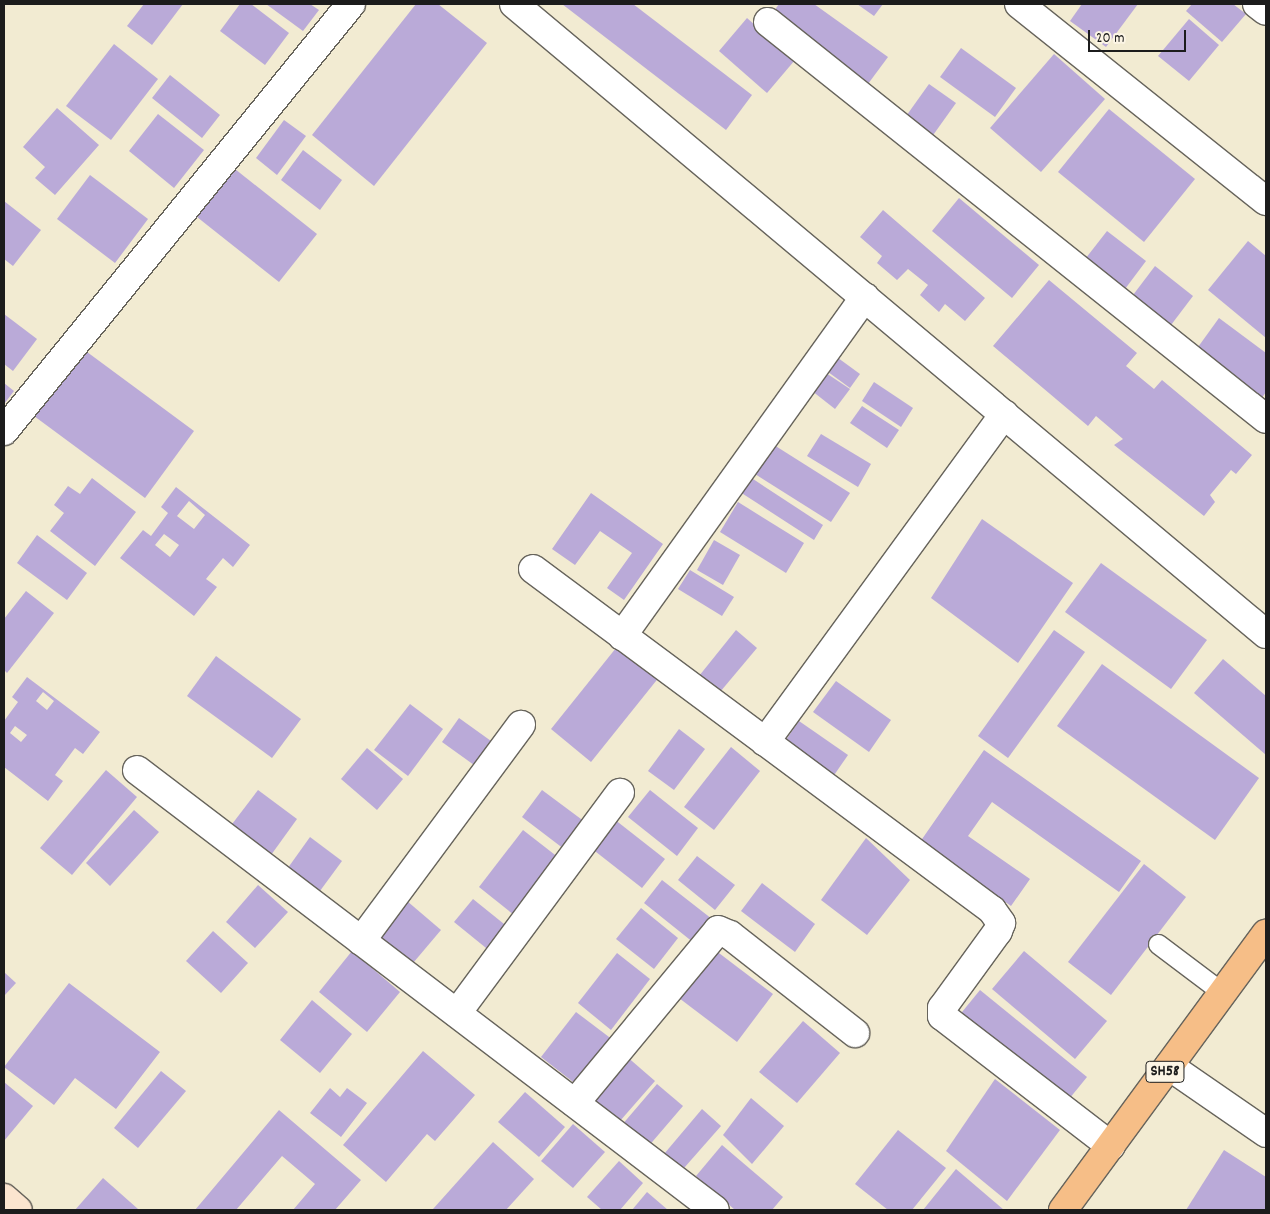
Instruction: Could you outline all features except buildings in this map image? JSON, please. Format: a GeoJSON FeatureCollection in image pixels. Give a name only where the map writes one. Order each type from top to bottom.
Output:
{"type":"FeatureCollection","features":[{"type":"Feature","properties":{"kind":"main road","name":"SH58"},"geometry":{"type":"LineString","coordinates":[[1063,1210],[1266,934]]}},
{"type":"Feature","properties":{"kind":"main road"},"geometry":{"type":"LineString","coordinates":[[4,1198],[18,1210]]}},
{"type":"Feature","properties":{"kind":"street"},"geometry":{"type":"LineString","coordinates":[[4,431],[351,4]]}},
{"type":"Feature","properties":{"kind":"street"},"geometry":{"type":"LineString","coordinates":[[514,4],[1266,634]]}},
{"type":"Feature","properties":{"kind":"street"},"geometry":{"type":"LineString","coordinates":[[1019,4],[1266,201]]}},
{"type":"Feature","properties":{"kind":"street"},"geometry":{"type":"LineString","coordinates":[[1256,4],[1266,11]]}},
{"type":"Feature","properties":{"kind":"street"},"geometry":{"type":"LineString","coordinates":[[768,22],[1266,418]]}},
{"type":"Feature","properties":{"kind":"street"},"geometry":{"type":"LineString","coordinates":[[622,636],[865,297]]}},
{"type":"Feature","properties":{"kind":"street"},"geometry":{"type":"LineString","coordinates":[[765,742],[1004,414]]}},
{"type":"Feature","properties":{"kind":"street"},"geometry":{"type":"LineString","coordinates":[[534,570],[992,910],[1001,923],[998,931],[942,1008],[942,1016],[1111,1146]]}},
{"type":"Feature","properties":{"kind":"street"},"geometry":{"type":"LineString","coordinates":[[361,941],[521,725]]}},
{"type":"Feature","properties":{"kind":"street"},"geometry":{"type":"LineString","coordinates":[[137,770],[715,1210]]}},
{"type":"Feature","properties":{"kind":"street"},"geometry":{"type":"LineString","coordinates":[[457,1013],[620,793]]}},
{"type":"Feature","properties":{"kind":"street"},"geometry":{"type":"LineString","coordinates":[[575,1102],[718,930],[730,935],[855,1033]]}},
{"type":"Feature","properties":{"kind":"street"},"geometry":{"type":"LineString","coordinates":[[1169,1066],[1266,1133]]}},
{"type":"Feature","properties":{"kind":"lane"},"geometry":{"type":"LineString","coordinates":[[1158,944],[1223,993]]}}]}
